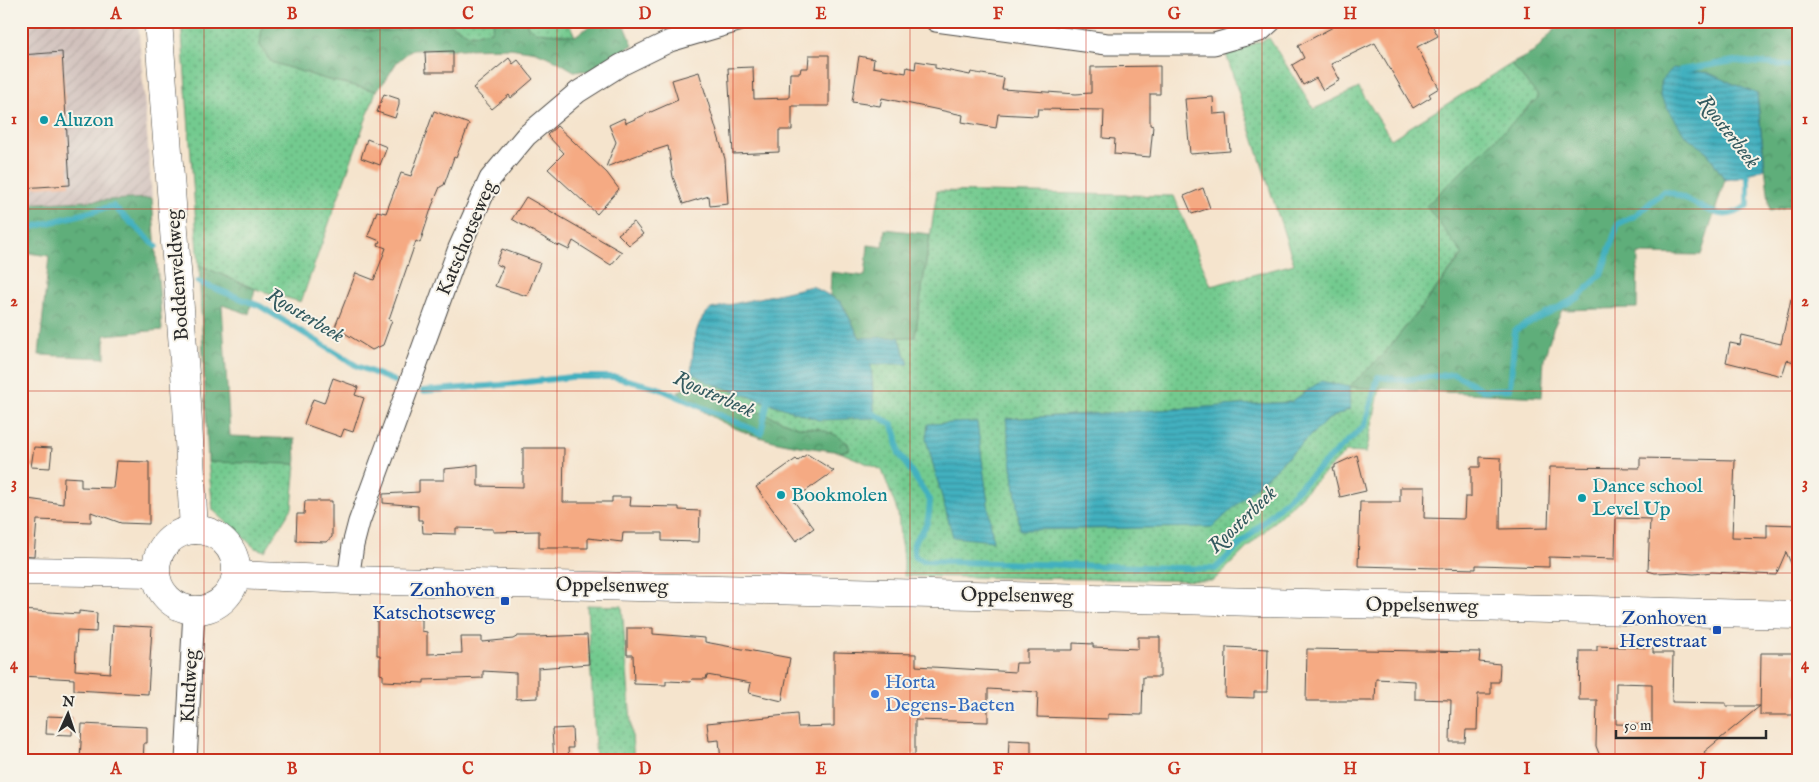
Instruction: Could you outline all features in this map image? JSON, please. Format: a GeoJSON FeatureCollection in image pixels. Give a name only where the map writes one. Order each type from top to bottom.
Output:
{"type":"FeatureCollection","features":[{"type":"Feature","properties":{"kind":"street","name":"Boddenveldweg"},"geometry":{"type":"LineString","coordinates":[[158,21],[185,377],[194,530]]}},
{"type":"Feature","properties":{"kind":"street","name":"Katschotseweg"},"geometry":{"type":"LineString","coordinates":[[348,580],[353,545],[359,522],[459,248],[490,179],[526,136],[578,92],[620,65],[670,41],[738,21]]}},
{"type":"Feature","properties":{"kind":"street"},"geometry":{"type":"LineString","coordinates":[[946,22],[1107,44],[1214,44],[1260,31],[1271,21]]}},
{"type":"Feature","properties":{"kind":"street"},"geometry":{"type":"LineString","coordinates":[[194,530],[211,532],[226,543],[234,557],[236,575],[227,597],[217,605],[194,611],[180,608],[168,599],[159,588],[155,573],[157,557],[165,543],[178,534],[194,530]]}},
{"type":"Feature","properties":{"kind":"street"},"geometry":{"type":"LineString","coordinates":[[21,571],[155,573]]}},
{"type":"Feature","properties":{"kind":"street","name":"Oppelsenweg"},"geometry":{"type":"LineString","coordinates":[[236,575],[348,580],[1798,615]]}},
{"type":"Feature","properties":{"kind":"street","name":"Kludweg"},"geometry":{"type":"LineString","coordinates":[[186,761],[194,611]]}},
{"type":"Feature","properties":{"kind":"shaded area"},"geometry":{"type":"Polygon","coordinates":[[[21,21],[138,21],[152,198],[21,204],[21,21]]]}},
{"type":"Feature","properties":{"kind":"green space"},"geometry":{"type":"Polygon","coordinates":[[[181,21],[260,21],[262,27],[260,45],[271,62],[325,79],[376,91],[301,302],[255,289],[199,265],[181,21]]]}},
{"type":"Feature","properties":{"kind":"green space"},"geometry":{"type":"Polygon","coordinates":[[[260,21],[315,21],[343,31],[387,31],[407,29],[420,25],[419,21],[445,21],[471,35],[491,31],[494,21],[527,21],[527,26],[537,32],[575,36],[593,21],[623,21],[633,45],[589,71],[574,71],[536,52],[510,48],[411,50],[397,62],[376,91],[325,79],[271,62],[260,45],[262,27],[260,21]]]}},
{"type":"Feature","properties":{"kind":"green space"},"geometry":{"type":"Polygon","coordinates":[[[315,21],[419,21],[420,25],[407,29],[387,31],[343,31],[315,21]]]}},
{"type":"Feature","properties":{"kind":"green space"},"geometry":{"type":"Polygon","coordinates":[[[445,21],[494,21],[491,31],[471,35],[445,21]]]}},
{"type":"Feature","properties":{"kind":"green space"},"geometry":{"type":"Polygon","coordinates":[[[527,21],[568,21],[575,36],[537,32],[527,26],[527,21]]]}},
{"type":"Feature","properties":{"kind":"green space"},"geometry":{"type":"Polygon","coordinates":[[[1562,21],[1798,21],[1798,204],[1770,211],[1757,94],[1685,135],[1707,152],[1725,180],[1701,255],[1638,254],[1637,308],[1562,310],[1553,329],[1544,359],[1542,397],[1349,387],[1383,355],[1463,255],[1426,206],[1539,97],[1511,64],[1534,52],[1562,21]]]}},
{"type":"Feature","properties":{"kind":"green space"},"geometry":{"type":"Polygon","coordinates":[[[1269,38],[1314,109],[1359,88],[1391,139],[1511,64],[1539,97],[1426,206],[1463,254],[1383,355],[1350,387],[1380,389],[1366,453],[1346,452],[1213,581],[904,576],[904,560],[898,513],[882,470],[840,452],[849,450],[820,429],[798,427],[689,385],[691,372],[707,382],[819,420],[871,363],[908,364],[899,337],[915,336],[937,191],[1174,196],[1211,286],[1294,264],[1226,54],[1269,38]],[[1291,402],[1006,419],[1327,420],[1350,409],[1291,402]]]}},
{"type":"Feature","properties":{"kind":"green space"},"geometry":{"type":"Polygon","coordinates":[[[152,198],[162,330],[105,335],[105,358],[39,355],[49,256],[21,252],[21,204],[152,198]]]}},
{"type":"Feature","properties":{"kind":"green space"},"geometry":{"type":"Polygon","coordinates":[[[885,229],[930,234],[915,337],[860,338],[841,302],[830,296],[831,272],[865,276],[868,245],[883,247],[885,229]]]}},
{"type":"Feature","properties":{"kind":"green space"},"geometry":{"type":"Polygon","coordinates":[[[199,265],[255,289],[249,314],[222,305],[230,436],[295,439],[296,464],[208,462],[199,265]]]}},
{"type":"Feature","properties":{"kind":"green space"},"geometry":{"type":"Polygon","coordinates":[[[689,385],[798,427],[820,429],[836,435],[848,443],[850,449],[840,452],[789,444],[769,440],[737,429],[706,413],[678,392],[689,385]]]}},
{"type":"Feature","properties":{"kind":"green space"},"geometry":{"type":"Polygon","coordinates":[[[208,462],[296,464],[292,508],[265,551],[255,548],[213,510],[208,462]]]}},
{"type":"Feature","properties":{"kind":"green space"},"geometry":{"type":"Polygon","coordinates":[[[587,605],[622,606],[634,761],[596,761],[587,605]]]}},
{"type":"Feature","properties":{"kind":"water"},"geometry":{"type":"Polygon","coordinates":[[[1673,68],[1709,73],[1757,94],[1765,168],[1739,178],[1725,180],[1707,152],[1685,135],[1660,96],[1661,80],[1673,68]]]}},
{"type":"Feature","properties":{"kind":"water"},"geometry":{"type":"Polygon","coordinates":[[[812,286],[841,302],[860,338],[899,337],[909,364],[871,364],[875,418],[819,420],[707,382],[691,372],[697,329],[700,322],[711,309],[812,286]]]}},
{"type":"Feature","properties":{"kind":"water"},"geometry":{"type":"Polygon","coordinates":[[[1321,381],[1349,387],[1350,409],[1327,420],[1213,527],[1020,530],[1006,419],[1291,402],[1321,381]]]}},
{"type":"Feature","properties":{"kind":"water"},"geometry":{"type":"Polygon","coordinates":[[[977,422],[993,541],[953,537],[926,439],[928,424],[977,422]]]}},
{"type":"Feature","properties":{"kind":"building"},"geometry":{"type":"Polygon","coordinates":[[[1330,21],[1430,21],[1438,36],[1417,47],[1439,88],[1429,94],[1431,97],[1413,108],[1375,43],[1331,64],[1340,80],[1323,90],[1316,78],[1303,85],[1292,65],[1304,58],[1298,46],[1333,27],[1330,21]]]}},
{"type":"Feature","properties":{"kind":"building"},"geometry":{"type":"Polygon","coordinates":[[[453,51],[453,72],[426,72],[425,52],[453,51]]]}},
{"type":"Feature","properties":{"kind":"building","name":"Aluzon"},"geometry":{"type":"Polygon","coordinates":[[[62,52],[70,185],[21,188],[21,55],[62,52]]]}},
{"type":"Feature","properties":{"kind":"building"},"geometry":{"type":"Polygon","coordinates":[[[809,55],[829,55],[829,106],[792,106],[792,130],[779,130],[779,152],[733,154],[728,68],[753,67],[754,99],[789,98],[790,73],[800,73],[801,68],[808,68],[809,55]]]}},
{"type":"Feature","properties":{"kind":"building"},"geometry":{"type":"Polygon","coordinates":[[[859,56],[874,59],[873,67],[906,73],[907,67],[915,69],[916,61],[935,64],[935,68],[970,75],[971,72],[1004,78],[1002,89],[1076,94],[1091,93],[1091,67],[1160,66],[1160,94],[1150,94],[1150,125],[1153,126],[1150,157],[1114,154],[1115,139],[1103,138],[1104,110],[1038,109],[1037,116],[998,114],[996,128],[962,122],[963,115],[882,98],[880,106],[852,102],[859,56]]]}},
{"type":"Feature","properties":{"kind":"building"},"geometry":{"type":"Polygon","coordinates":[[[509,58],[513,64],[518,60],[533,79],[511,98],[509,95],[492,109],[473,88],[509,58]]]}},
{"type":"Feature","properties":{"kind":"building"},"geometry":{"type":"Polygon","coordinates":[[[699,72],[725,159],[728,204],[710,206],[709,196],[683,204],[673,177],[668,146],[648,151],[606,167],[616,142],[609,125],[624,118],[626,123],[678,100],[672,80],[699,72]]]}},
{"type":"Feature","properties":{"kind":"building"},"geometry":{"type":"Polygon","coordinates":[[[384,94],[399,99],[395,118],[377,112],[384,94]]]}},
{"type":"Feature","properties":{"kind":"building"},"geometry":{"type":"Polygon","coordinates":[[[1213,97],[1214,114],[1227,113],[1230,151],[1190,154],[1185,99],[1213,97]]]}},
{"type":"Feature","properties":{"kind":"building"},"geometry":{"type":"Polygon","coordinates":[[[434,111],[469,124],[444,185],[440,187],[432,206],[420,243],[416,241],[389,319],[392,320],[383,345],[372,350],[335,327],[356,273],[374,280],[386,248],[378,245],[380,241],[368,236],[377,211],[386,213],[401,173],[411,176],[434,111]]]}},
{"type":"Feature","properties":{"kind":"building"},"geometry":{"type":"Polygon","coordinates":[[[557,126],[607,173],[619,189],[597,214],[548,169],[564,153],[547,135],[557,126]]]}},
{"type":"Feature","properties":{"kind":"building"},"geometry":{"type":"Polygon","coordinates":[[[367,139],[387,147],[380,165],[361,158],[367,139]]]}},
{"type":"Feature","properties":{"kind":"building"},"geometry":{"type":"Polygon","coordinates":[[[1203,188],[1210,208],[1192,214],[1184,196],[1203,188]]]}},
{"type":"Feature","properties":{"kind":"building"},"geometry":{"type":"Polygon","coordinates":[[[526,197],[622,252],[611,265],[573,241],[569,250],[558,246],[512,219],[526,197]]]}},
{"type":"Feature","properties":{"kind":"building"},"geometry":{"type":"Polygon","coordinates":[[[634,222],[643,234],[629,245],[618,234],[634,222]]]}},
{"type":"Feature","properties":{"kind":"building"},"geometry":{"type":"Polygon","coordinates":[[[502,249],[540,263],[527,296],[495,286],[503,267],[496,264],[502,249]]]}},
{"type":"Feature","properties":{"kind":"building"},"geometry":{"type":"Polygon","coordinates":[[[1791,299],[1798,300],[1798,363],[1787,360],[1782,376],[1726,362],[1730,343],[1740,345],[1742,335],[1781,344],[1791,299]]]}},
{"type":"Feature","properties":{"kind":"building"},"geometry":{"type":"Polygon","coordinates":[[[333,378],[358,387],[355,395],[364,398],[353,432],[344,429],[341,437],[304,424],[313,399],[324,403],[333,378]]]}},
{"type":"Feature","properties":{"kind":"building"},"geometry":{"type":"Polygon","coordinates":[[[34,447],[52,448],[50,468],[31,467],[34,447]]]}},
{"type":"Feature","properties":{"kind":"building"},"geometry":{"type":"Polygon","coordinates":[[[523,448],[564,448],[563,502],[612,502],[612,497],[631,497],[630,506],[679,507],[679,510],[700,511],[699,542],[662,541],[662,533],[623,533],[622,542],[588,538],[588,548],[539,548],[539,531],[493,532],[493,529],[456,528],[456,534],[423,533],[422,520],[418,520],[418,506],[383,503],[383,494],[419,492],[419,480],[444,480],[444,469],[478,464],[478,486],[523,487],[523,448]]]}},
{"type":"Feature","properties":{"kind":"building","name":"Bookmolen"},"geometry":{"type":"Polygon","coordinates":[[[807,454],[834,471],[793,500],[814,528],[796,541],[756,487],[796,459],[798,461],[807,454]]]}},
{"type":"Feature","properties":{"kind":"building"},"geometry":{"type":"Polygon","coordinates":[[[1357,455],[1366,491],[1340,497],[1333,468],[1335,468],[1335,465],[1357,455]]]}},
{"type":"Feature","properties":{"kind":"building"},"geometry":{"type":"Polygon","coordinates":[[[1480,457],[1501,458],[1500,529],[1548,528],[1550,467],[1640,468],[1640,458],[1735,460],[1732,537],[1767,538],[1767,524],[1798,525],[1798,579],[1786,552],[1776,575],[1712,572],[1694,574],[1678,572],[1655,573],[1648,571],[1650,519],[1616,518],[1615,559],[1549,557],[1549,567],[1476,565],[1476,569],[1358,566],[1360,502],[1400,502],[1400,487],[1425,487],[1424,518],[1464,519],[1465,497],[1471,497],[1471,467],[1480,467],[1480,457]]]}},
{"type":"Feature","properties":{"kind":"building"},"geometry":{"type":"Polygon","coordinates":[[[116,461],[149,462],[149,524],[121,523],[91,512],[91,522],[37,520],[34,556],[21,555],[21,498],[63,504],[64,477],[81,478],[81,487],[113,488],[116,461]]]}},
{"type":"Feature","properties":{"kind":"building"},"geometry":{"type":"Polygon","coordinates":[[[305,501],[332,501],[332,537],[326,542],[296,541],[297,514],[304,514],[305,501]]]}},
{"type":"Feature","properties":{"kind":"building"},"geometry":{"type":"Polygon","coordinates":[[[21,610],[79,614],[79,611],[97,613],[96,632],[77,631],[75,670],[110,673],[113,625],[152,627],[148,694],[74,690],[74,679],[21,676],[21,610]]]}},
{"type":"Feature","properties":{"kind":"building"},"geometry":{"type":"Polygon","coordinates":[[[377,618],[422,619],[422,631],[427,632],[427,654],[462,653],[461,637],[482,637],[482,642],[513,639],[518,636],[587,635],[589,664],[538,668],[538,698],[516,699],[516,673],[483,671],[483,678],[424,680],[424,683],[383,681],[383,675],[380,674],[380,655],[377,655],[377,618]]]}},
{"type":"Feature","properties":{"kind":"building"},"geometry":{"type":"Polygon","coordinates":[[[627,628],[653,628],[653,634],[705,638],[705,642],[790,658],[782,701],[749,693],[751,683],[707,675],[706,679],[692,679],[691,682],[666,681],[666,685],[634,684],[633,655],[627,655],[627,628]]]}},
{"type":"Feature","properties":{"kind":"building"},"geometry":{"type":"Polygon","coordinates":[[[1138,637],[1160,637],[1160,677],[1143,677],[1142,715],[1108,714],[1108,719],[1037,717],[1038,692],[988,689],[988,722],[915,720],[915,754],[911,755],[911,761],[800,761],[800,757],[721,761],[719,740],[709,741],[707,723],[797,714],[798,727],[834,726],[834,652],[916,654],[916,666],[1015,672],[1016,663],[1027,663],[1027,650],[1073,650],[1073,643],[1093,644],[1093,647],[1138,649],[1138,637]]]}},
{"type":"Feature","properties":{"kind":"building"},"geometry":{"type":"Polygon","coordinates":[[[1597,646],[1653,648],[1653,653],[1673,653],[1672,702],[1726,703],[1726,706],[1760,706],[1704,752],[1710,761],[1602,761],[1596,746],[1597,700],[1579,700],[1580,651],[1597,651],[1597,646]],[[1616,683],[1616,724],[1652,725],[1652,684],[1616,683]]]}},
{"type":"Feature","properties":{"kind":"building"},"geometry":{"type":"Polygon","coordinates":[[[1226,647],[1268,649],[1267,692],[1254,692],[1254,698],[1225,697],[1226,647]]]}},
{"type":"Feature","properties":{"kind":"building"},"geometry":{"type":"Polygon","coordinates":[[[1307,649],[1480,652],[1479,662],[1500,664],[1499,682],[1491,682],[1491,694],[1478,694],[1477,730],[1466,730],[1465,742],[1450,742],[1451,700],[1415,699],[1415,681],[1376,679],[1375,701],[1306,701],[1307,649]]]}},
{"type":"Feature","properties":{"kind":"building"},"geometry":{"type":"Polygon","coordinates":[[[1761,653],[1795,653],[1795,671],[1798,672],[1798,695],[1796,695],[1793,715],[1760,715],[1761,653]]]}},
{"type":"Feature","properties":{"kind":"building"},"geometry":{"type":"Polygon","coordinates":[[[47,716],[73,717],[72,735],[46,734],[47,716]]]}},
{"type":"Feature","properties":{"kind":"building"},"geometry":{"type":"Polygon","coordinates":[[[82,724],[147,727],[147,743],[144,743],[143,761],[80,761],[82,724]]]}},
{"type":"Feature","properties":{"kind":"building"},"geometry":{"type":"Polygon","coordinates":[[[572,728],[573,748],[568,748],[569,761],[554,761],[552,729],[572,728]]]}},
{"type":"Feature","properties":{"kind":"building"},"geometry":{"type":"Polygon","coordinates":[[[1009,740],[1031,741],[1031,761],[1008,761],[1009,740]]]}},
{"type":"Feature","properties":{"kind":"waterway","name":"Roosterbeek"},"geometry":{"type":"LineString","coordinates":[[1682,74],[1681,70],[1734,61],[1798,66]]}},
{"type":"Feature","properties":{"kind":"waterway","name":"Roosterbeek"},"geometry":{"type":"LineString","coordinates":[[869,411],[892,424],[896,434],[899,453],[930,500],[927,522],[924,530],[916,538],[914,545],[915,557],[923,561],[1215,569],[1365,425],[1378,377],[1404,380],[1454,374],[1483,390],[1510,389],[1515,330],[1579,297],[1601,274],[1618,224],[1636,215],[1664,191],[1673,193],[1717,213],[1738,212],[1748,205],[1748,177],[1742,170]]}},
{"type":"Feature","properties":{"kind":"waterway","name":"Roosterbeek"},"geometry":{"type":"LineString","coordinates":[[21,230],[113,206],[156,246]]}},
{"type":"Feature","properties":{"kind":"waterway","name":"Roosterbeek"},"geometry":{"type":"LineString","coordinates":[[198,282],[260,306],[357,366],[394,381]]}},
{"type":"Feature","properties":{"kind":"waterway","name":"Roosterbeek"},"geometry":{"type":"LineString","coordinates":[[423,391],[571,377],[615,377],[658,388],[761,433],[769,395]]}},
{"type":"Feature","properties":{"kind":"place","name":"Aluzon"},"geometry":{"type":"Point","coordinates":[44,120]}},
{"type":"Feature","properties":{"kind":"place","name":"Bookmolen"},"geometry":{"type":"Point","coordinates":[781,495]}},
{"type":"Feature","properties":{"kind":"place","name":"Dance school Level Up"},"geometry":{"type":"Point","coordinates":[1582,498]}},
{"type":"Feature","properties":{"kind":"place","name":"Zonhoven Katschotseweg"},"geometry":{"type":"Point","coordinates":[505,601]}},
{"type":"Feature","properties":{"kind":"place","name":"Zonhoven Herestraat"},"geometry":{"type":"Point","coordinates":[1717,630]}},
{"type":"Feature","properties":{"kind":"place","name":"Horta Degens-Baeten"},"geometry":{"type":"Point","coordinates":[875,694]}}]}
